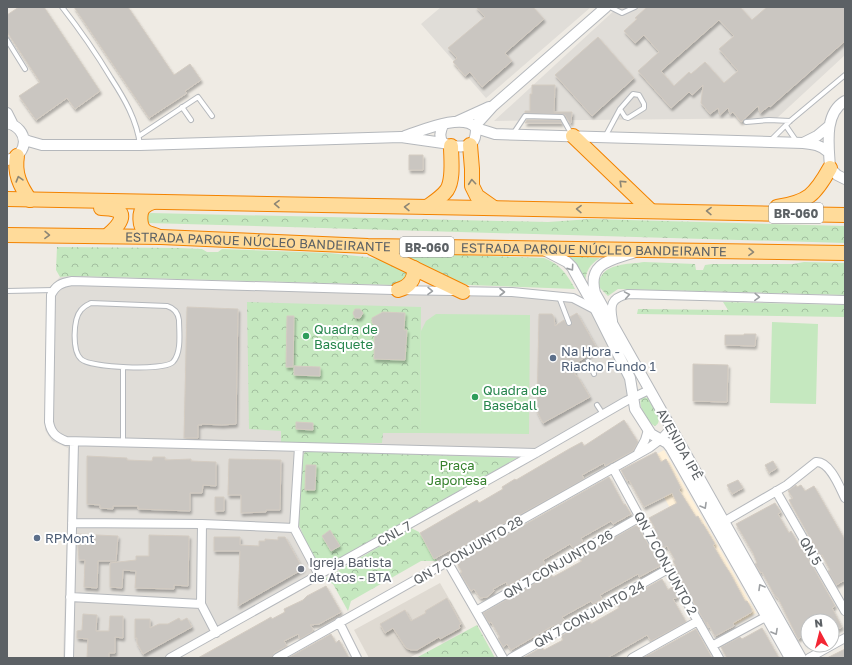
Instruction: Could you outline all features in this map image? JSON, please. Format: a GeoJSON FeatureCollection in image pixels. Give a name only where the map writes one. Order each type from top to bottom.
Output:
{"type":"FeatureCollection","features":[{"type":"Feature","properties":{"kind":"highway"},"geometry":{"type":"LineString","coordinates":[[572,136],[650,210]]}},
{"type":"Feature","properties":{"kind":"highway"},"geometry":{"type":"LineString","coordinates":[[472,143],[472,186],[477,196],[494,208]]}},
{"type":"Feature","properties":{"kind":"highway"},"geometry":{"type":"LineString","coordinates":[[427,207],[444,194],[449,185],[451,178],[447,144]]}},
{"type":"Feature","properties":{"kind":"highway"},"geometry":{"type":"LineString","coordinates":[[15,155],[17,177],[30,200]]}},
{"type":"Feature","properties":{"kind":"highway"},"geometry":{"type":"LineString","coordinates":[[748,212],[792,205],[803,201],[815,191],[830,168]]}},
{"type":"Feature","properties":{"kind":"highway","name":"BR-060"},"geometry":{"type":"LineString","coordinates":[[7,199],[845,214]]}},
{"type":"Feature","properties":{"kind":"highway"},"geometry":{"type":"LineString","coordinates":[[153,202],[144,207],[142,210],[141,221],[146,232],[161,236]]}},
{"type":"Feature","properties":{"kind":"highway"},"geometry":{"type":"LineString","coordinates":[[7,204],[113,208],[120,212],[121,222],[107,236]]}},
{"type":"Feature","properties":{"kind":"highway","name":"ESTRADA PARQUE NÚCLEO BANDEIRANTE"},"geometry":{"type":"LineString","coordinates":[[7,235],[161,236],[368,246],[845,253]]}},
{"type":"Feature","properties":{"kind":"highway"},"geometry":{"type":"LineString","coordinates":[[368,246],[462,292]]}},
{"type":"Feature","properties":{"kind":"highway"},"geometry":{"type":"LineString","coordinates":[[398,290],[406,287],[413,280],[414,268]]}},
{"type":"Feature","properties":{"kind":"street"},"geometry":{"type":"LineString","coordinates":[[472,143],[476,127],[493,106],[606,7]]}},
{"type":"Feature","properties":{"kind":"street"},"geometry":{"type":"LineString","coordinates":[[845,101],[838,107],[832,116],[829,126],[828,152],[830,168],[837,175],[845,179]]}},
{"type":"Feature","properties":{"kind":"street"},"geometry":{"type":"LineString","coordinates":[[456,122],[493,106]]}},
{"type":"Feature","properties":{"kind":"street"},"geometry":{"type":"LineString","coordinates":[[7,114],[10,124],[22,133],[24,139],[32,143],[42,145]]}},
{"type":"Feature","properties":{"kind":"street"},"geometry":{"type":"LineString","coordinates":[[401,137],[451,122],[456,122],[467,123],[495,134],[800,143],[817,145],[828,152]]}},
{"type":"Feature","properties":{"kind":"street"},"geometry":{"type":"LineString","coordinates":[[443,125],[440,138],[447,144]]}},
{"type":"Feature","properties":{"kind":"street"},"geometry":{"type":"LineString","coordinates":[[800,143],[824,132],[829,126]]}},
{"type":"Feature","properties":{"kind":"street"},"geometry":{"type":"LineString","coordinates":[[15,155],[26,148],[42,145],[140,140],[401,137],[447,144],[472,143],[495,134]]}},
{"type":"Feature","properties":{"kind":"street"},"geometry":{"type":"LineString","coordinates":[[15,155],[24,139]]}},
{"type":"Feature","properties":{"kind":"street","name":"AVENIDA IPÊ"},"geometry":{"type":"LineString","coordinates":[[539,248],[567,262],[575,273],[596,310],[630,378],[635,409],[648,430],[654,436],[667,443],[671,448],[720,524]]}},
{"type":"Feature","properties":{"kind":"street","name":"AVENIDA IPÊ"},"geometry":{"type":"LineString","coordinates":[[640,250],[605,263],[596,270],[593,276],[595,293],[614,324],[720,524],[771,614],[801,658]]}},
{"type":"Feature","properties":{"kind":"street"},"geometry":{"type":"LineString","coordinates":[[536,453],[66,441],[54,435],[50,430],[49,422],[51,300],[54,290],[60,284],[72,281],[462,292],[512,292],[573,298],[596,310]]}},
{"type":"Feature","properties":{"kind":"street"},"geometry":{"type":"LineString","coordinates":[[614,324],[611,310],[612,303],[617,298],[628,294],[845,300]]}},
{"type":"Feature","properties":{"kind":"street","name":"CNL 7"},"geometry":{"type":"LineString","coordinates":[[170,658],[633,397],[649,390]]}},
{"type":"Feature","properties":{"kind":"street"},"geometry":{"type":"LineString","coordinates":[[616,407],[635,409]]}},
{"type":"Feature","properties":{"kind":"street","name":"QN 7 CONJUNTO 28"},"geometry":{"type":"LineString","coordinates":[[277,658],[637,453],[649,448],[661,439],[670,428]]}},
{"type":"Feature","properties":{"kind":"street","name":"QN 7 CONJUNTO 28"},"geometry":{"type":"LineString","coordinates":[[637,453],[645,440],[648,430]]}},
{"type":"Feature","properties":{"kind":"street"},"geometry":{"type":"LineString","coordinates":[[69,658],[74,442]]}},
{"type":"Feature","properties":{"kind":"street"},"geometry":{"type":"LineString","coordinates":[[299,447],[294,528],[319,575]]}},
{"type":"Feature","properties":{"kind":"street"},"geometry":{"type":"LineString","coordinates":[[720,524],[786,485],[815,463],[820,462],[831,470],[845,498]]}},
{"type":"Feature","properties":{"kind":"street","name":"QN 7 CONJUNTO 2"},"geometry":{"type":"LineString","coordinates":[[613,468],[719,658]]}},
{"type":"Feature","properties":{"kind":"street","name":"QN 5"},"geometry":{"type":"LineString","coordinates":[[776,491],[844,608]]}},
{"type":"Feature","properties":{"kind":"street","name":"QN 7 CONJUNTO 26"},"geometry":{"type":"LineString","coordinates":[[476,611],[640,517]]}},
{"type":"Feature","properties":{"kind":"street"},"geometry":{"type":"LineString","coordinates":[[72,523],[202,524],[294,528]]}},
{"type":"Feature","properties":{"kind":"street"},"geometry":{"type":"LineString","coordinates":[[202,524],[201,604],[216,633]]}},
{"type":"Feature","properties":{"kind":"street"},"geometry":{"type":"LineString","coordinates":[[447,561],[503,658]]}},
{"type":"Feature","properties":{"kind":"street","name":"QN 7 CONJUNTO 24"},"geometry":{"type":"LineString","coordinates":[[510,658],[668,569]]}},
{"type":"Feature","properties":{"kind":"street"},"geometry":{"type":"LineString","coordinates":[[70,597],[201,604]]}},
{"type":"Feature","properties":{"kind":"street"},"geometry":{"type":"LineString","coordinates":[[712,646],[771,614]]}},
{"type":"Feature","properties":{"kind":"street","name":"AVENIDA IPÊ"},"geometry":{"type":"LineString","coordinates":[[771,614],[790,658]]}},
{"type":"Feature","properties":{"kind":"street"},"geometry":{"type":"LineString","coordinates":[[632,658],[698,621]]}},
{"type":"Feature","properties":{"kind":"street"},"geometry":{"type":"LineString","coordinates":[[339,622],[357,658]]}},
{"type":"Feature","properties":{"kind":"street"},"geometry":{"type":"LineString","coordinates":[[809,658],[845,638]]}},
{"type":"Feature","properties":{"kind":"lane"},"geometry":{"type":"LineString","coordinates":[[62,7],[91,46],[126,102],[140,140],[198,96],[212,116]]}},
{"type":"Feature","properties":{"kind":"lane"},"geometry":{"type":"LineString","coordinates":[[610,7],[622,12],[635,7]]}},
{"type":"Feature","properties":{"kind":"lane"},"geometry":{"type":"LineString","coordinates":[[7,40],[25,69]]}},
{"type":"Feature","properties":{"kind":"lane"},"geometry":{"type":"LineString","coordinates":[[769,142],[790,121],[845,75]]}},
{"type":"Feature","properties":{"kind":"lane"},"geometry":{"type":"LineString","coordinates":[[605,137],[620,109],[633,94],[639,95],[644,104],[644,108],[628,118],[625,117],[620,109]]}},
{"type":"Feature","properties":{"kind":"lane"},"geometry":{"type":"LineString","coordinates":[[182,107],[191,120]]}},
{"type":"Feature","properties":{"kind":"lane"},"geometry":{"type":"LineString","coordinates":[[513,135],[525,116],[562,117],[572,136]]}},
{"type":"Feature","properties":{"kind":"lane"},"geometry":{"type":"LineString","coordinates":[[746,122],[769,120],[790,121]]}},
{"type":"Feature","properties":{"kind":"lane"},"geometry":{"type":"LineString","coordinates":[[786,126],[800,143]]}},
{"type":"Feature","properties":{"kind":"lane"},"geometry":{"type":"LineString","coordinates":[[7,291],[54,290]]}},
{"type":"Feature","properties":{"kind":"lane"},"geometry":{"type":"LineString","coordinates":[[558,297],[568,323]]}},
{"type":"Feature","properties":{"kind":"lane"},"geometry":{"type":"LineString","coordinates":[[91,303],[167,306],[172,308],[178,315],[179,320],[178,352],[173,362],[170,365],[163,366],[123,367],[86,363],[79,357],[75,338],[76,323],[80,310],[91,303]]}},
{"type":"Feature","properties":{"kind":"lane"},"geometry":{"type":"LineString","coordinates":[[588,361],[594,374]]}},
{"type":"Feature","properties":{"kind":"lane"},"geometry":{"type":"LineString","coordinates":[[123,367],[123,442]]}},
{"type":"Feature","properties":{"kind":"lane"},"geometry":{"type":"LineString","coordinates":[[598,405],[603,414]]}},
{"type":"Feature","properties":{"kind":"shaded area"},"geometry":{"type":"Polygon","coordinates":[[[441,7],[591,7],[486,98],[421,24],[441,7]]]}},
{"type":"Feature","properties":{"kind":"shaded area"},"geometry":{"type":"Polygon","coordinates":[[[618,7],[845,7],[845,55],[777,118],[494,121],[618,7]]]}},
{"type":"Feature","properties":{"kind":"shaded area"},"geometry":{"type":"Polygon","coordinates":[[[73,276],[573,297],[595,311],[634,398],[166,658],[63,658],[68,448],[52,441],[45,430],[47,290],[60,277],[73,276]]]}},
{"type":"Feature","properties":{"kind":"shaded area"},"geometry":{"type":"Polygon","coordinates":[[[664,450],[756,613],[735,625],[644,461],[664,450]]]}},
{"type":"Feature","properties":{"kind":"shaded area"},"geometry":{"type":"Polygon","coordinates":[[[440,583],[466,628],[409,658],[369,658],[354,630],[440,583]]]}},
{"type":"Feature","properties":{"kind":"green space"},"geometry":{"type":"Polygon","coordinates":[[[151,213],[548,222],[591,219],[845,226],[845,243],[148,223],[145,215],[151,213]]]}},
{"type":"Feature","properties":{"kind":"green space"},"geometry":{"type":"Polygon","coordinates":[[[57,247],[179,248],[202,249],[207,252],[218,252],[222,249],[329,253],[381,260],[411,274],[400,285],[73,276],[60,277],[56,270],[57,247]]]}},
{"type":"Feature","properties":{"kind":"green space"},"geometry":{"type":"Polygon","coordinates":[[[397,253],[544,258],[559,266],[575,289],[468,285],[450,279],[397,253]]]}},
{"type":"Feature","properties":{"kind":"green space"},"geometry":{"type":"Polygon","coordinates":[[[566,256],[600,258],[593,263],[589,269],[586,275],[585,283],[566,256]]]}},
{"type":"Feature","properties":{"kind":"green space"},"geometry":{"type":"Polygon","coordinates":[[[644,262],[695,264],[696,270],[703,270],[705,265],[712,264],[793,264],[804,262],[845,263],[845,295],[618,289],[608,296],[600,288],[598,283],[601,277],[610,268],[644,262]]]}},
{"type":"Feature","properties":{"kind":"green space"},"geometry":{"type":"Polygon","coordinates":[[[247,302],[421,307],[420,433],[383,433],[382,443],[281,443],[281,431],[249,429],[247,302]]]}},
{"type":"Feature","properties":{"kind":"green space"},"geometry":{"type":"Polygon","coordinates":[[[723,302],[845,305],[845,317],[637,314],[638,309],[728,310],[723,302]]]}},
{"type":"Feature","properties":{"kind":"green space","name":"Quadra de Baseball"},"geometry":{"type":"Polygon","coordinates":[[[436,314],[530,315],[529,434],[420,433],[421,331],[426,321],[436,314]]]}},
{"type":"Feature","properties":{"kind":"green space"},"geometry":{"type":"Polygon","coordinates":[[[772,322],[818,324],[816,404],[770,403],[772,322]]]}},
{"type":"Feature","properties":{"kind":"green space"},"geometry":{"type":"Polygon","coordinates":[[[644,397],[648,398],[657,413],[659,420],[658,424],[655,426],[649,422],[642,410],[640,402],[644,397]]]}},
{"type":"Feature","properties":{"kind":"green space","name":"Praça Japonesa"},"geometry":{"type":"Polygon","coordinates":[[[305,452],[517,458],[323,566],[313,559],[299,525],[302,457],[305,452]]]}},
{"type":"Feature","properties":{"kind":"green space"},"geometry":{"type":"Polygon","coordinates":[[[411,528],[419,532],[437,561],[421,561],[351,601],[348,611],[333,584],[324,579],[411,528]]]}},
{"type":"Feature","properties":{"kind":"green space"},"geometry":{"type":"Polygon","coordinates":[[[477,625],[495,658],[416,658],[477,625]]]}},
{"type":"Feature","properties":{"kind":"building"},"geometry":{"type":"Polygon","coordinates":[[[19,7],[44,7],[100,91],[75,109],[67,98],[36,120],[19,96],[40,82],[7,32],[7,15],[19,7]]]}},
{"type":"Feature","properties":{"kind":"building"},"geometry":{"type":"Polygon","coordinates":[[[74,7],[128,7],[174,75],[190,64],[201,80],[185,91],[187,93],[149,118],[74,7]]]}},
{"type":"Feature","properties":{"kind":"building"},"geometry":{"type":"Polygon","coordinates":[[[476,7],[533,7],[544,19],[505,53],[512,61],[482,87],[470,72],[465,76],[453,62],[457,58],[448,48],[485,17],[476,7]]]}},
{"type":"Feature","properties":{"kind":"building"},"geometry":{"type":"Polygon","coordinates":[[[647,7],[740,7],[752,20],[767,7],[845,7],[845,41],[770,107],[769,106],[760,113],[758,106],[741,122],[733,112],[730,114],[728,108],[720,115],[718,108],[710,114],[701,103],[703,85],[692,95],[689,92],[671,108],[638,71],[659,52],[644,35],[635,43],[624,31],[637,19],[635,18],[647,7]],[[719,20],[661,71],[674,86],[689,72],[691,74],[705,62],[724,83],[738,71],[719,49],[734,36],[719,20]]]}},
{"type":"Feature","properties":{"kind":"building"},"geometry":{"type":"Polygon","coordinates":[[[598,37],[634,78],[592,116],[555,75],[598,37]]]}},
{"type":"Feature","properties":{"kind":"building"},"geometry":{"type":"Polygon","coordinates":[[[532,85],[555,85],[554,112],[572,112],[571,123],[565,115],[562,114],[525,113],[525,111],[530,111],[530,94],[532,94],[532,85]]]}},
{"type":"Feature","properties":{"kind":"building"},"geometry":{"type":"Polygon","coordinates":[[[527,120],[560,120],[562,123],[525,123],[527,120]]]}},
{"type":"Feature","properties":{"kind":"building"},"geometry":{"type":"Polygon","coordinates":[[[409,155],[423,155],[423,170],[409,170],[409,155]]]}},
{"type":"Feature","properties":{"kind":"building"},"geometry":{"type":"Polygon","coordinates":[[[187,307],[238,309],[236,424],[198,425],[198,438],[184,438],[187,307]]]}},
{"type":"Feature","properties":{"kind":"building"},"geometry":{"type":"Polygon","coordinates":[[[355,309],[360,309],[363,313],[360,318],[355,318],[353,313],[355,309]]]}},
{"type":"Feature","properties":{"kind":"building"},"geometry":{"type":"Polygon","coordinates":[[[383,312],[405,313],[404,330],[407,330],[405,360],[374,359],[375,325],[372,323],[372,318],[383,312]]]}},
{"type":"Feature","properties":{"kind":"building"},"geometry":{"type":"Polygon","coordinates":[[[577,313],[598,350],[574,364],[575,375],[578,377],[590,397],[543,423],[537,411],[539,314],[552,314],[554,317],[555,326],[564,320],[569,326],[572,324],[570,317],[577,313]]]}},
{"type":"Feature","properties":{"kind":"building"},"geometry":{"type":"Polygon","coordinates":[[[287,316],[294,316],[293,367],[286,367],[287,316]]]}},
{"type":"Feature","properties":{"kind":"building"},"geometry":{"type":"Polygon","coordinates":[[[756,334],[755,346],[725,345],[725,335],[756,334]]]}},
{"type":"Feature","properties":{"kind":"building"},"geometry":{"type":"Polygon","coordinates":[[[693,364],[728,365],[727,402],[693,401],[693,364]]]}},
{"type":"Feature","properties":{"kind":"building"},"geometry":{"type":"Polygon","coordinates":[[[294,366],[320,367],[320,376],[294,375],[294,366]]]}},
{"type":"Feature","properties":{"kind":"building"},"geometry":{"type":"Polygon","coordinates":[[[624,420],[638,442],[633,451],[605,466],[604,463],[582,475],[584,479],[451,553],[450,550],[434,559],[420,533],[477,500],[479,503],[503,489],[502,487],[515,479],[516,480],[582,442],[584,446],[624,420]]]}},
{"type":"Feature","properties":{"kind":"building"},"geometry":{"type":"Polygon","coordinates":[[[296,422],[313,423],[313,430],[296,429],[296,422]]]}},
{"type":"Feature","properties":{"kind":"building"},"geometry":{"type":"Polygon","coordinates":[[[656,452],[661,462],[666,459],[681,488],[679,490],[696,517],[698,516],[703,524],[715,544],[713,545],[745,601],[747,601],[751,608],[752,612],[733,623],[734,626],[715,636],[707,622],[708,628],[674,567],[676,566],[673,561],[675,560],[667,546],[663,548],[653,530],[655,528],[649,518],[677,503],[672,493],[644,507],[629,480],[627,481],[621,470],[656,452]]]}},
{"type":"Feature","properties":{"kind":"building"},"geometry":{"type":"Polygon","coordinates":[[[87,456],[152,461],[153,457],[165,457],[165,460],[191,459],[191,461],[216,462],[216,486],[203,485],[202,493],[190,493],[190,511],[138,509],[138,506],[113,506],[113,509],[100,508],[100,505],[87,504],[87,456]]]}},
{"type":"Feature","properties":{"kind":"building"},"geometry":{"type":"Polygon","coordinates":[[[229,459],[281,460],[280,510],[241,513],[241,495],[228,495],[229,459]]]}},
{"type":"Feature","properties":{"kind":"building"},"geometry":{"type":"Polygon","coordinates":[[[773,461],[777,468],[769,473],[765,465],[773,461]]]}},
{"type":"Feature","properties":{"kind":"building"},"geometry":{"type":"Polygon","coordinates":[[[306,465],[316,465],[315,490],[305,490],[306,465]]]}},
{"type":"Feature","properties":{"kind":"building"},"geometry":{"type":"Polygon","coordinates":[[[609,477],[624,505],[625,504],[631,514],[613,524],[611,521],[581,538],[583,543],[574,549],[570,544],[543,560],[545,565],[508,586],[506,582],[493,589],[494,591],[487,597],[480,598],[474,589],[471,591],[460,573],[462,572],[457,563],[609,477]]]}},
{"type":"Feature","properties":{"kind":"building"},"geometry":{"type":"Polygon","coordinates":[[[738,480],[743,488],[732,494],[727,485],[738,480]]]}},
{"type":"Feature","properties":{"kind":"building"},"geometry":{"type":"Polygon","coordinates":[[[796,485],[797,487],[801,485],[805,491],[814,486],[845,540],[845,580],[836,585],[828,571],[830,570],[822,555],[820,556],[789,500],[793,498],[788,491],[796,485]]]}},
{"type":"Feature","properties":{"kind":"building"},"geometry":{"type":"Polygon","coordinates":[[[215,497],[224,497],[224,511],[215,511],[215,497]]]}},
{"type":"Feature","properties":{"kind":"building"},"geometry":{"type":"Polygon","coordinates":[[[775,503],[781,512],[778,514],[789,533],[791,531],[802,550],[803,549],[835,606],[832,608],[835,613],[800,613],[800,638],[798,639],[778,598],[775,596],[762,572],[761,573],[755,564],[757,563],[753,553],[736,524],[775,503]]]}},
{"type":"Feature","properties":{"kind":"building"},"geometry":{"type":"Polygon","coordinates":[[[635,526],[638,526],[660,566],[639,577],[638,574],[600,595],[602,599],[593,604],[591,601],[562,617],[565,621],[555,627],[554,625],[511,650],[507,644],[503,647],[498,638],[500,637],[491,622],[489,623],[483,613],[551,574],[553,577],[582,561],[579,558],[635,526]]]}},
{"type":"Feature","properties":{"kind":"building"},"geometry":{"type":"Polygon","coordinates":[[[330,530],[340,546],[331,551],[322,536],[330,530]]]}},
{"type":"Feature","properties":{"kind":"building"},"geometry":{"type":"Polygon","coordinates":[[[77,534],[118,536],[116,561],[98,561],[97,588],[84,587],[85,560],[79,560],[77,534]]]}},
{"type":"Feature","properties":{"kind":"building"},"geometry":{"type":"Polygon","coordinates":[[[149,535],[189,536],[188,586],[174,585],[174,589],[135,588],[136,571],[123,570],[122,588],[110,587],[110,563],[136,560],[136,556],[149,556],[149,535]]]}},
{"type":"Feature","properties":{"kind":"building"},"geometry":{"type":"Polygon","coordinates":[[[214,537],[240,537],[240,545],[259,546],[259,541],[265,541],[265,539],[278,540],[278,537],[285,537],[303,569],[238,606],[240,551],[214,551],[214,537]]]}},
{"type":"Feature","properties":{"kind":"building"},"geometry":{"type":"Polygon","coordinates":[[[662,579],[668,590],[672,587],[678,597],[673,599],[686,622],[651,641],[647,635],[607,658],[523,658],[542,647],[544,650],[563,640],[561,636],[589,620],[591,624],[619,608],[617,604],[662,579]]]}},
{"type":"Feature","properties":{"kind":"building"},"geometry":{"type":"Polygon","coordinates":[[[326,586],[341,612],[319,624],[310,625],[313,629],[312,632],[300,639],[298,634],[284,641],[287,646],[274,653],[272,658],[198,658],[271,617],[272,619],[285,612],[284,609],[303,600],[307,596],[326,586]]]}},
{"type":"Feature","properties":{"kind":"building"},"geometry":{"type":"Polygon","coordinates":[[[447,598],[461,624],[459,625],[460,628],[440,639],[439,637],[417,650],[406,648],[393,628],[385,633],[380,624],[405,610],[411,621],[426,613],[425,611],[447,598]]]}},
{"type":"Feature","properties":{"kind":"building"},"geometry":{"type":"Polygon","coordinates":[[[83,614],[97,615],[96,631],[109,631],[110,616],[123,616],[123,638],[115,637],[115,653],[109,653],[109,658],[87,658],[88,639],[77,638],[77,631],[82,630],[83,614]]]}},
{"type":"Feature","properties":{"kind":"building"},"geometry":{"type":"Polygon","coordinates":[[[179,618],[181,621],[187,618],[192,627],[143,654],[137,643],[137,638],[135,638],[135,619],[150,619],[150,628],[159,624],[168,624],[179,618]]]}},
{"type":"Feature","properties":{"kind":"building"},"geometry":{"type":"Polygon","coordinates":[[[762,628],[779,658],[727,658],[721,647],[740,637],[742,639],[762,628]]]}},
{"type":"Feature","properties":{"kind":"building"},"geometry":{"type":"Polygon","coordinates":[[[696,629],[712,658],[643,658],[696,629]]]}},
{"type":"Feature","properties":{"kind":"building"},"geometry":{"type":"Polygon","coordinates":[[[331,634],[336,643],[339,640],[349,658],[288,658],[331,634]]]}},
{"type":"Feature","properties":{"kind":"building"},"geometry":{"type":"Polygon","coordinates":[[[845,649],[845,658],[827,658],[840,653],[845,649]]]}},
{"type":"Feature","properties":{"kind":"place","name":"Quadra de Basquete"},"geometry":{"type":"Point","coordinates":[306,336]}},
{"type":"Feature","properties":{"kind":"place","name":"Na Hora - Riacho Fundo 1"},"geometry":{"type":"Point","coordinates":[553,358]}},
{"type":"Feature","properties":{"kind":"place","name":"Quadra de Baseball"},"geometry":{"type":"Point","coordinates":[475,397]}},
{"type":"Feature","properties":{"kind":"place","name":"RPMont"},"geometry":{"type":"Point","coordinates":[37,538]}},
{"type":"Feature","properties":{"kind":"place","name":"Igreja Batista de Atos - BTA"},"geometry":{"type":"Point","coordinates":[301,569]}}]}
